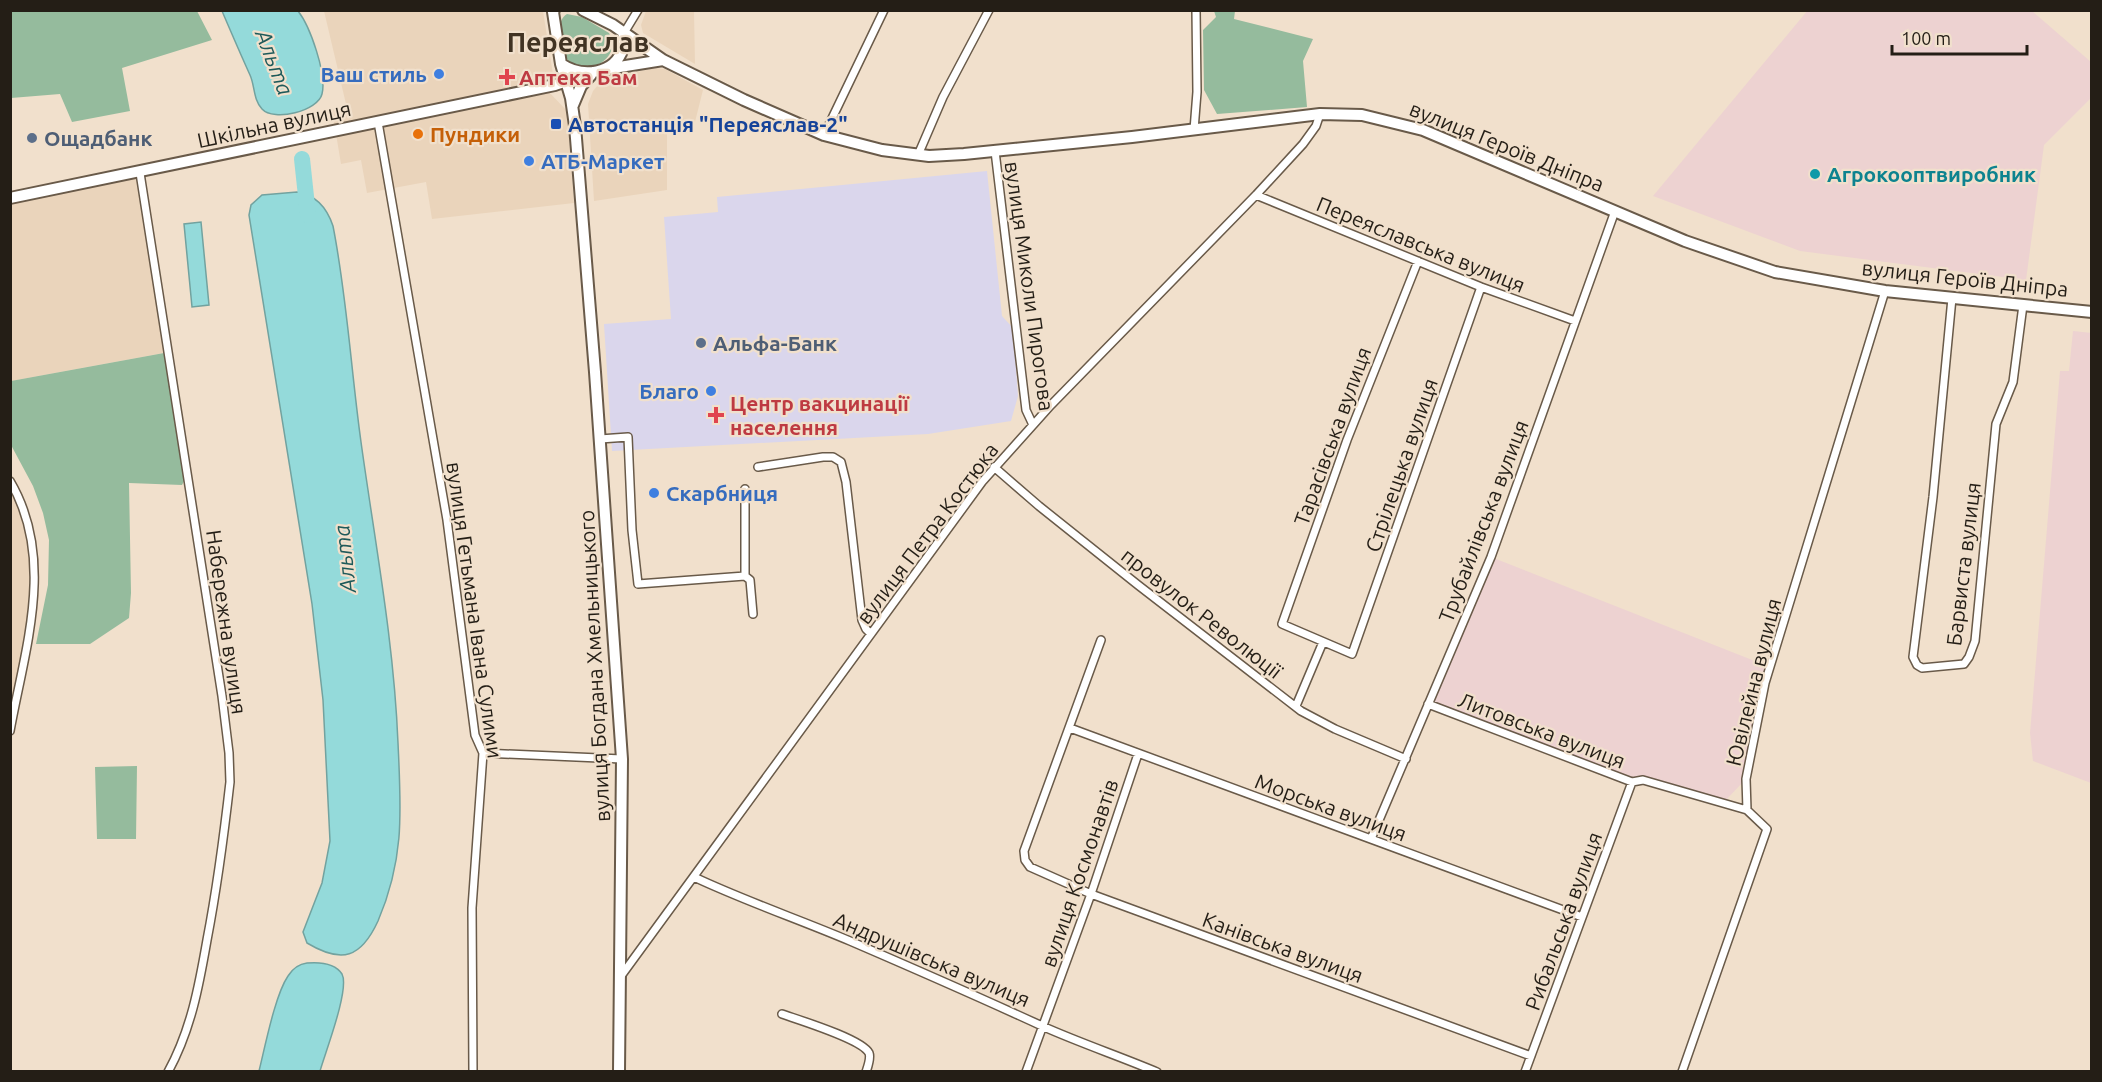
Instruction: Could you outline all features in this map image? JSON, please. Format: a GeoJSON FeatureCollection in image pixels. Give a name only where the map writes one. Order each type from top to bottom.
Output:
{"type":"FeatureCollection","features":[{"type":"Feature","properties":{"kind":"main road","name":"вулиця Героїв Дніпра"},"geometry":{"type":"LineString","coordinates":[[583,10],[624,33],[663,60],[753,104],[824,135],[868,148],[918,155],[949,155],[1194,130],[1320,114],[1345,113],[1374,116],[1423,130],[1685,241],[1775,272],[1885,291],[2091,312]]}},
{"type":"Feature","properties":{"kind":"main road","name":"вулиця Богдана Хмельницького"},"geometry":{"type":"LineString","coordinates":[[553,11],[561,64],[573,107],[600,439],[622,759],[620,1071]]}},
{"type":"Feature","properties":{"kind":"main road"},"geometry":{"type":"LineString","coordinates":[[606,69],[617,59],[623,48],[624,33]]}},
{"type":"Feature","properties":{"kind":"main road","name":"Шкільна вулиця"},"geometry":{"type":"LineString","coordinates":[[10,198],[140,173],[545,87],[606,69],[663,60]]}},
{"type":"Feature","properties":{"kind":"main road"},"geometry":{"type":"LineString","coordinates":[[561,64],[575,72],[593,72],[581,86],[573,107],[561,94],[545,87],[556,75],[561,64]]}},
{"type":"Feature","properties":{"kind":"street"},"geometry":{"type":"LineString","coordinates":[[624,33],[638,10]]}},
{"type":"Feature","properties":{"kind":"street"},"geometry":{"type":"LineString","coordinates":[[824,135],[884,10]]}},
{"type":"Feature","properties":{"kind":"street"},"geometry":{"type":"LineString","coordinates":[[918,155],[943,97],[988,10]]}},
{"type":"Feature","properties":{"kind":"street"},"geometry":{"type":"LineString","coordinates":[[1194,130],[1197,92],[1196,10]]}},
{"type":"Feature","properties":{"kind":"street","name":"вулиця Петра Костюка"},"geometry":{"type":"LineString","coordinates":[[620,977],[994,467],[1256,195],[1303,144],[1316,126],[1320,114]]}},
{"type":"Feature","properties":{"kind":"street","name":"вулиця Гетьмана Івана Сулими"},"geometry":{"type":"LineString","coordinates":[[378,122],[447,520],[475,735],[483,753],[472,908],[473,1071]]}},
{"type":"Feature","properties":{"kind":"street","name":"вулиця Миколи Пирогова"},"geometry":{"type":"LineString","coordinates":[[995,151],[1026,410],[1033,425]]}},
{"type":"Feature","properties":{"kind":"street","name":"Набережна вулиця"},"geometry":{"type":"LineString","coordinates":[[140,173],[191,488],[230,764],[230,782],[216,894],[201,972],[189,1023],[168,1071]]}},
{"type":"Feature","properties":{"kind":"street","name":"Переяславська вулиця"},"geometry":{"type":"LineString","coordinates":[[1256,195],[1481,287],[1575,321]]}},
{"type":"Feature","properties":{"kind":"street","name":"Трубайлівська вулиця"},"geometry":{"type":"LineString","coordinates":[[1371,839],[1491,557],[1615,211]]}},
{"type":"Feature","properties":{"kind":"street","name":"Тарасівська вулиця"},"geometry":{"type":"LineString","coordinates":[[1323,642],[1282,624],[1347,440],[1418,261]]}},
{"type":"Feature","properties":{"kind":"street","name":"Стрілецька вулиця"},"geometry":{"type":"LineString","coordinates":[[1323,642],[1352,654],[1481,287]]}},
{"type":"Feature","properties":{"kind":"street","name":"Ювілейна вулиця"},"geometry":{"type":"LineString","coordinates":[[1747,810],[1746,779],[1766,683],[1885,291]]}},
{"type":"Feature","properties":{"kind":"street","name":"Барвиста вулиця"},"geometry":{"type":"LineString","coordinates":[[1952,298],[1933,497],[1913,657],[1917,665],[1922,668],[1964,664],[1975,641],[1996,424],[2013,382],[2024,305]]}},
{"type":"Feature","properties":{"kind":"street"},"geometry":{"type":"LineString","coordinates":[[600,439],[628,437],[638,584],[745,576],[750,580],[753,614]]}},
{"type":"Feature","properties":{"kind":"street"},"geometry":{"type":"LineString","coordinates":[[758,467],[823,457],[833,457],[841,462],[845,472],[862,620],[871,634]]}},
{"type":"Feature","properties":{"kind":"street","name":"провулок Революції"},"geometry":{"type":"LineString","coordinates":[[994,467],[1120,571],[1306,714],[1406,759]]}},
{"type":"Feature","properties":{"kind":"street"},"geometry":{"type":"LineString","coordinates":[[10,481],[29,527],[35,571],[32,613],[10,731]]}},
{"type":"Feature","properties":{"kind":"street"},"geometry":{"type":"LineString","coordinates":[[745,489],[745,576]]}},
{"type":"Feature","properties":{"kind":"street"},"geometry":{"type":"LineString","coordinates":[[1070,728],[1101,640]]}},
{"type":"Feature","properties":{"kind":"street"},"geometry":{"type":"LineString","coordinates":[[1296,706],[1323,642]]}},
{"type":"Feature","properties":{"kind":"street","name":"Литовська вулиця"},"geometry":{"type":"LineString","coordinates":[[1428,705],[1632,782],[1643,780],[1747,810]]}},
{"type":"Feature","properties":{"kind":"street","name":"Морська вулиця"},"geometry":{"type":"LineString","coordinates":[[1070,728],[1582,917]]}},
{"type":"Feature","properties":{"kind":"street","name":"Канівська вулиця"},"geometry":{"type":"LineString","coordinates":[[1070,728],[1024,850],[1027,864],[1034,869],[1090,894],[1531,1056]]}},
{"type":"Feature","properties":{"kind":"street"},"geometry":{"type":"LineString","coordinates":[[483,753],[622,759]]}},
{"type":"Feature","properties":{"kind":"street","name":"вулиця Космонавтів"},"geometry":{"type":"LineString","coordinates":[[1026,1071],[1138,754]]}},
{"type":"Feature","properties":{"kind":"street","name":"Рибальська вулиця"},"geometry":{"type":"LineString","coordinates":[[1525,1071],[1632,782]]}},
{"type":"Feature","properties":{"kind":"street"},"geometry":{"type":"LineString","coordinates":[[1682,1071],[1767,829],[1747,810]]}},
{"type":"Feature","properties":{"kind":"street","name":"Андрушівська вулиця"},"geometry":{"type":"LineString","coordinates":[[694,877],[915,969],[1022,1015],[1042,1026],[1157,1071]]}},
{"type":"Feature","properties":{"kind":"street"},"geometry":{"type":"LineString","coordinates":[[782,1014],[861,1045],[870,1056],[867,1071]]}},
{"type":"Feature","properties":{"kind":"shaded area"},"geometry":{"type":"Polygon","coordinates":[[[1808,10],[2032,11],[2091,62],[2091,98],[2044,145],[2026,280],[1800,251],[1653,196],[1808,10]]]}},
{"type":"Feature","properties":{"kind":"shaded area"},"geometry":{"type":"Polygon","coordinates":[[[324,11],[543,11],[553,74],[544,83],[426,114],[549,92],[567,111],[574,203],[432,219],[426,182],[367,193],[361,160],[341,164],[332,110],[346,104],[324,11]]]}},
{"type":"Feature","properties":{"kind":"shaded area"},"geometry":{"type":"Polygon","coordinates":[[[646,11],[694,11],[695,64],[643,33],[641,25],[646,11]]]}},
{"type":"Feature","properties":{"kind":"shaded area"},"geometry":{"type":"Polygon","coordinates":[[[655,68],[665,69],[703,90],[695,122],[667,121],[667,190],[594,201],[588,104],[593,91],[603,79],[655,68]]]}},
{"type":"Feature","properties":{"kind":"shaded area"},"geometry":{"type":"Polygon","coordinates":[[[987,171],[1002,316],[1013,328],[1018,396],[1011,421],[928,434],[612,451],[604,324],[671,319],[664,217],[718,212],[717,197],[987,171]]]}},
{"type":"Feature","properties":{"kind":"shaded area"},"geometry":{"type":"Polygon","coordinates":[[[140,173],[169,352],[11,381],[11,198],[140,173]]]}},
{"type":"Feature","properties":{"kind":"shaded area"},"geometry":{"type":"Polygon","coordinates":[[[2073,331],[2092,333],[2091,783],[2033,761],[2030,733],[2060,371],[2069,371],[2073,331]]]}},
{"type":"Feature","properties":{"kind":"shaded area"},"geometry":{"type":"Polygon","coordinates":[[[11,481],[27,519],[35,585],[11,731],[11,481]]]}},
{"type":"Feature","properties":{"kind":"shaded area"},"geometry":{"type":"Polygon","coordinates":[[[1491,557],[1770,667],[1746,779],[1723,803],[1643,780],[1632,782],[1428,704],[1491,557]]]}},
{"type":"Feature","properties":{"kind":"green space"},"geometry":{"type":"Polygon","coordinates":[[[11,10],[197,11],[212,40],[122,68],[130,111],[72,122],[60,94],[11,98],[11,10]]]}},
{"type":"Feature","properties":{"kind":"green space"},"geometry":{"type":"Polygon","coordinates":[[[1214,11],[1235,11],[1234,19],[1313,39],[1303,61],[1307,107],[1217,114],[1204,90],[1203,30],[1216,17],[1214,11]]]}},
{"type":"Feature","properties":{"kind":"green space"},"geometry":{"type":"Polygon","coordinates":[[[567,14],[582,17],[609,33],[612,42],[611,50],[601,63],[584,68],[576,67],[569,62],[560,29],[561,21],[567,14]]]}},
{"type":"Feature","properties":{"kind":"green space"},"geometry":{"type":"Polygon","coordinates":[[[164,353],[185,479],[182,485],[129,483],[131,593],[129,618],[90,644],[36,644],[48,585],[49,540],[43,513],[33,486],[11,445],[11,381],[164,353]]]}},
{"type":"Feature","properties":{"kind":"green space"},"geometry":{"type":"Polygon","coordinates":[[[137,766],[136,839],[97,839],[95,767],[137,766]]]}},
{"type":"Feature","properties":{"kind":"water"},"geometry":{"type":"Polygon","coordinates":[[[222,11],[298,11],[312,39],[320,63],[323,85],[319,100],[295,113],[276,115],[262,109],[222,11]]]}},
{"type":"Feature","properties":{"kind":"water"},"geometry":{"type":"Polygon","coordinates":[[[297,192],[316,199],[328,214],[333,226],[342,280],[396,705],[400,812],[393,876],[387,898],[372,933],[357,950],[340,955],[319,950],[307,943],[303,932],[322,883],[330,841],[323,700],[312,604],[249,215],[251,205],[262,195],[297,192]]]}},
{"type":"Feature","properties":{"kind":"water"},"geometry":{"type":"Polygon","coordinates":[[[201,222],[209,305],[192,307],[184,224],[201,222]]]}},
{"type":"Feature","properties":{"kind":"water"},"geometry":{"type":"Polygon","coordinates":[[[307,963],[331,965],[339,970],[344,982],[340,1007],[320,1071],[259,1071],[283,985],[294,969],[307,963]]]}},
{"type":"Feature","properties":{"kind":"waterway","name":"Альта"},"geometry":{"type":"LineString","coordinates":[[302,159],[308,215]]}},
{"type":"Feature","properties":{"kind":"place","name":"Ваш стиль"},"geometry":{"type":"Point","coordinates":[439,74]}},
{"type":"Feature","properties":{"kind":"place","name":"Аптека Бам"},"geometry":{"type":"Point","coordinates":[507,77]}},
{"type":"Feature","properties":{"kind":"place","name":"Автостанція \"Переяслав-2\""},"geometry":{"type":"Point","coordinates":[556,124]}},
{"type":"Feature","properties":{"kind":"place","name":"Пундики"},"geometry":{"type":"Point","coordinates":[418,134]}},
{"type":"Feature","properties":{"kind":"place","name":"Ощадбанк"},"geometry":{"type":"Point","coordinates":[32,138]}},
{"type":"Feature","properties":{"kind":"place","name":"АТБ-Маркет"},"geometry":{"type":"Point","coordinates":[529,161]}},
{"type":"Feature","properties":{"kind":"place","name":"Агрокооптвиробник"},"geometry":{"type":"Point","coordinates":[1815,174]}},
{"type":"Feature","properties":{"kind":"place","name":"Альфа-Банк"},"geometry":{"type":"Point","coordinates":[701,343]}},
{"type":"Feature","properties":{"kind":"place","name":"Благо"},"geometry":{"type":"Point","coordinates":[711,391]}},
{"type":"Feature","properties":{"kind":"place","name":"Центр вакцинації населення"},"geometry":{"type":"Point","coordinates":[716,415]}},
{"type":"Feature","properties":{"kind":"place","name":"Скарбниця"},"geometry":{"type":"Point","coordinates":[654,493]}},
{"type":"Feature","properties":{"kind":"district","name":"Переяслав"},"geometry":{"type":"Point","coordinates":[578,42]}}]}
